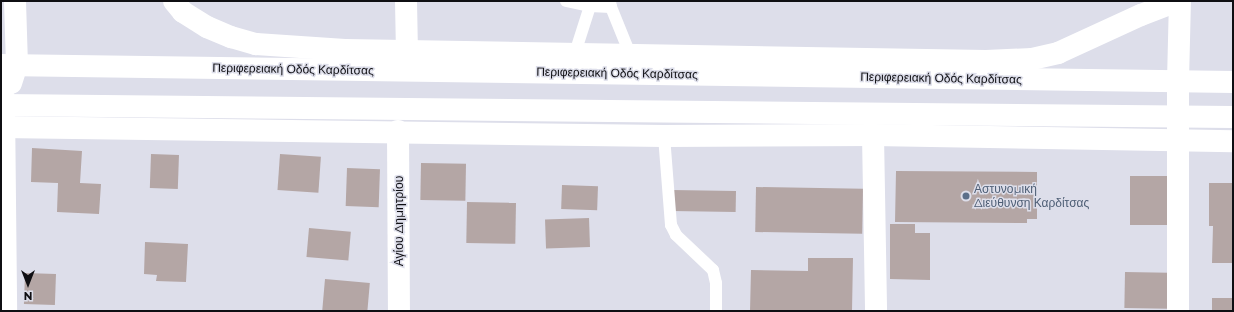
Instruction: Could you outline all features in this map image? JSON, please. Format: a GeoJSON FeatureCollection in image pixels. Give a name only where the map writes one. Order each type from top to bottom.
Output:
{"type":"FeatureCollection","features":[{"type":"Feature","properties":{"kind":"street"},"geometry":{"type":"LineString","coordinates":[[3,105],[9,64],[15,1]]}},
{"type":"Feature","properties":{"kind":"street"},"geometry":{"type":"LineString","coordinates":[[174,1],[183,12],[207,27],[231,37],[256,44],[345,50],[986,61],[1032,59],[1073,48],[1141,15],[1179,1],[1178,311]]}},
{"type":"Feature","properties":{"kind":"street"},"geometry":{"type":"LineString","coordinates":[[406,1],[407,51]]}},
{"type":"Feature","properties":{"kind":"street","name":"Περιφερειακή Οδός Καρδίτσας"},"geometry":{"type":"LineString","coordinates":[[9,64],[1233,82]]}},
{"type":"Feature","properties":{"kind":"street"},"geometry":{"type":"LineString","coordinates":[[1,80],[3,105],[6,311]]}},
{"type":"Feature","properties":{"kind":"street"},"geometry":{"type":"LineString","coordinates":[[3,105],[1233,117]]}},
{"type":"Feature","properties":{"kind":"street"},"geometry":{"type":"LineString","coordinates":[[3,127],[398,131],[664,136],[873,135],[1233,141]]}},
{"type":"Feature","properties":{"kind":"street","name":"Αγίου Δημητρίου"},"geometry":{"type":"LineString","coordinates":[[398,131],[399,311]]}},
{"type":"Feature","properties":{"kind":"street"},"geometry":{"type":"LineString","coordinates":[[873,135],[876,311]]}},
{"type":"Feature","properties":{"kind":"lane"},"geometry":{"type":"LineString","coordinates":[[566,1],[590,6],[610,4],[630,54]]}},
{"type":"Feature","properties":{"kind":"lane"},"geometry":{"type":"LineString","coordinates":[[575,53],[590,6]]}},
{"type":"Feature","properties":{"kind":"lane"},"geometry":{"type":"LineString","coordinates":[[664,136],[671,225],[676,235],[713,270],[716,283],[716,311]]}},
{"type":"Feature","properties":{"kind":"building"},"geometry":{"type":"Polygon","coordinates":[[[32,148],[82,151],[80,183],[101,184],[99,214],[57,212],[58,183],[31,182],[32,148]]]}},
{"type":"Feature","properties":{"kind":"building"},"geometry":{"type":"Polygon","coordinates":[[[151,154],[179,155],[178,189],[150,188],[151,154]]]}},
{"type":"Feature","properties":{"kind":"building"},"geometry":{"type":"Polygon","coordinates":[[[280,154],[321,157],[318,193],[277,190],[280,154]]]}},
{"type":"Feature","properties":{"kind":"building"},"geometry":{"type":"Polygon","coordinates":[[[421,163],[466,164],[465,201],[420,200],[421,163]]]}},
{"type":"Feature","properties":{"kind":"building"},"geometry":{"type":"Polygon","coordinates":[[[347,168],[380,169],[379,207],[346,206],[347,168]]]}},
{"type":"Feature","properties":{"kind":"building","name":"Αστυνομική Διεύθυνση Καρδίτσας"},"geometry":{"type":"Polygon","coordinates":[[[896,171],[1037,172],[1037,219],[1027,219],[1027,223],[895,222],[896,171]]]}},
{"type":"Feature","properties":{"kind":"building"},"geometry":{"type":"Polygon","coordinates":[[[1130,176],[1168,176],[1168,225],[1130,225],[1130,176]]]}},
{"type":"Feature","properties":{"kind":"building"},"geometry":{"type":"Polygon","coordinates":[[[1209,183],[1233,183],[1233,263],[1212,263],[1213,226],[1209,226],[1209,183]]]}},
{"type":"Feature","properties":{"kind":"building"},"geometry":{"type":"Polygon","coordinates":[[[562,185],[598,186],[597,210],[561,209],[562,185]]]}},
{"type":"Feature","properties":{"kind":"building"},"geometry":{"type":"Polygon","coordinates":[[[756,187],[863,189],[862,234],[755,232],[756,187]]]}},
{"type":"Feature","properties":{"kind":"building"},"geometry":{"type":"Polygon","coordinates":[[[672,190],[736,191],[736,212],[672,211],[672,190]]]}},
{"type":"Feature","properties":{"kind":"building"},"geometry":{"type":"Polygon","coordinates":[[[467,202],[516,203],[515,244],[466,243],[467,202]]]}},
{"type":"Feature","properties":{"kind":"building"},"geometry":{"type":"Polygon","coordinates":[[[589,218],[590,247],[546,249],[545,220],[589,218]]]}},
{"type":"Feature","properties":{"kind":"building"},"geometry":{"type":"Polygon","coordinates":[[[890,224],[915,224],[915,233],[930,233],[930,280],[890,279],[890,224]]]}},
{"type":"Feature","properties":{"kind":"building"},"geometry":{"type":"Polygon","coordinates":[[[309,228],[351,232],[348,261],[306,257],[309,228]]]}},
{"type":"Feature","properties":{"kind":"building"},"geometry":{"type":"Polygon","coordinates":[[[145,242],[188,244],[186,282],[156,281],[157,275],[144,274],[145,242]]]}},
{"type":"Feature","properties":{"kind":"building"},"geometry":{"type":"Polygon","coordinates":[[[808,258],[853,258],[852,311],[750,311],[751,270],[808,271],[808,258]]]}},
{"type":"Feature","properties":{"kind":"building"},"geometry":{"type":"Polygon","coordinates":[[[1125,272],[1169,273],[1168,309],[1124,308],[1125,272]]]}},
{"type":"Feature","properties":{"kind":"building"},"geometry":{"type":"Polygon","coordinates":[[[25,273],[56,274],[55,305],[24,304],[25,273]]]}},
{"type":"Feature","properties":{"kind":"building"},"geometry":{"type":"Polygon","coordinates":[[[325,279],[370,283],[367,311],[322,311],[325,279]]]}},
{"type":"Feature","properties":{"kind":"building"},"geometry":{"type":"Polygon","coordinates":[[[1212,298],[1233,298],[1233,311],[1212,311],[1212,298]]]}},
{"type":"Feature","properties":{"kind":"place","name":"Αστυνομική Διεύθυνση Καρδίτσας"},"geometry":{"type":"Point","coordinates":[966,196]}}]}
